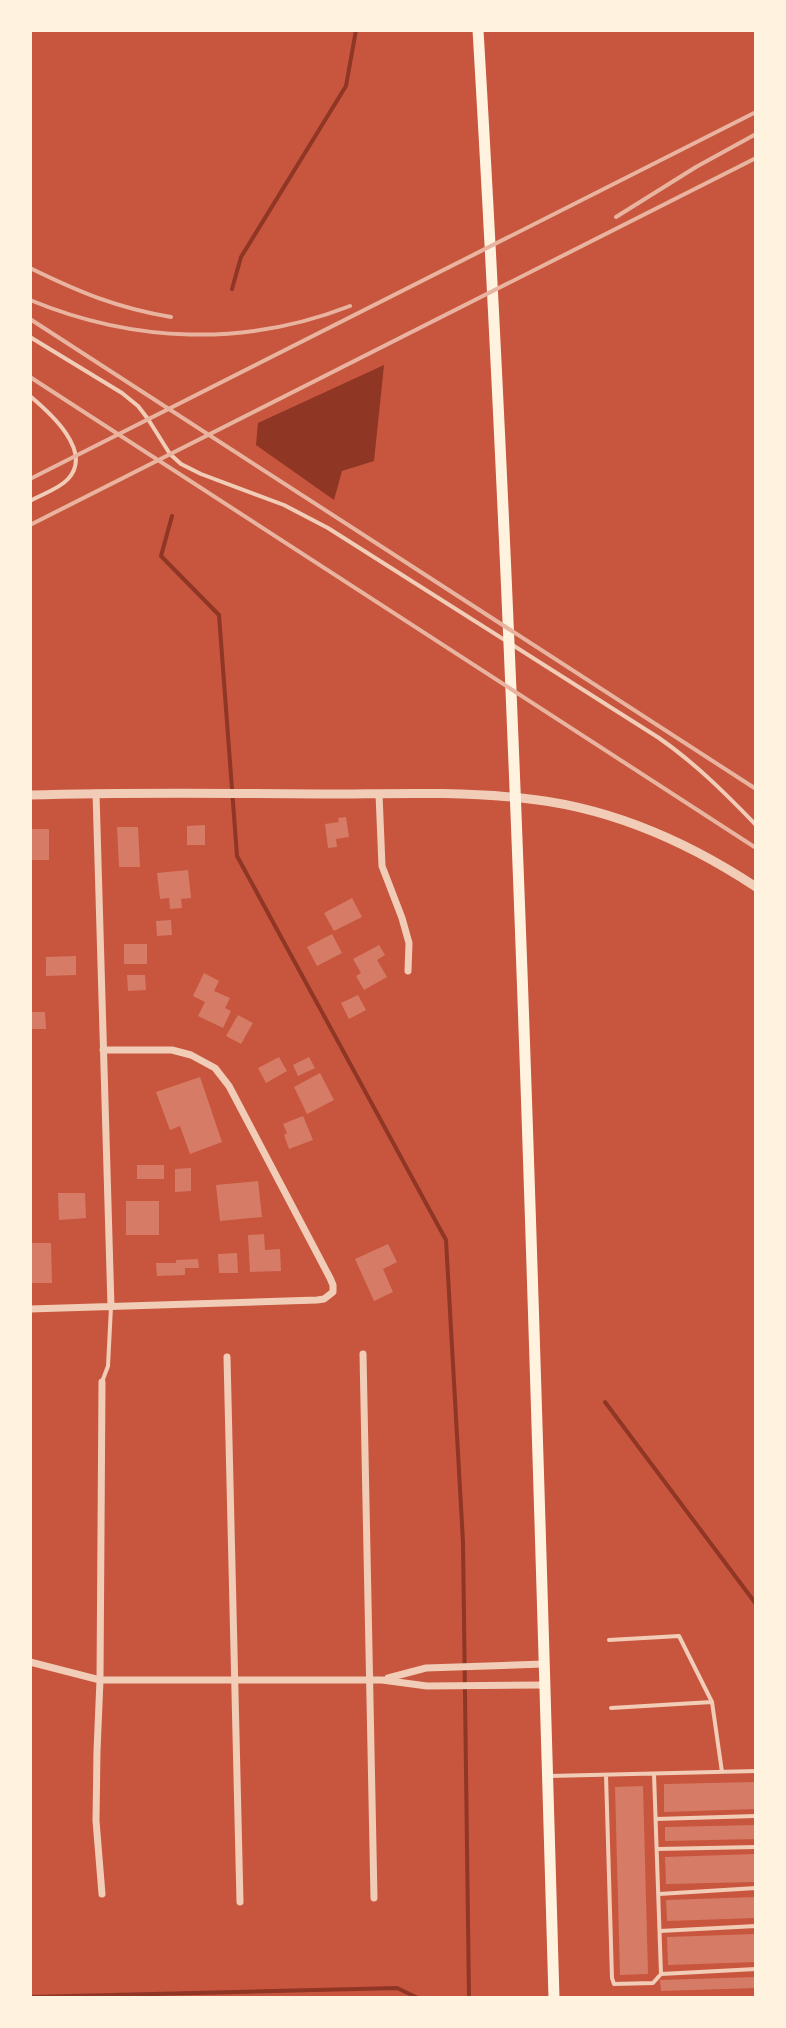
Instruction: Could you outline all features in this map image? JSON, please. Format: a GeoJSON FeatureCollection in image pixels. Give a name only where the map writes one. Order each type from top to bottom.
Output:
{"type":"FeatureCollection","features":[{"type":"Feature","properties":{"kind":"main road"},"geometry":{"type":"LineString","coordinates":[[478,30],[507,577],[554,1998]]}},
{"type":"Feature","properties":{"kind":"street"},"geometry":{"type":"LineString","coordinates":[[30,795],[197,792],[457,794],[519,798],[582,809],[644,828],[706,856],[756,887]]}},
{"type":"Feature","properties":{"kind":"street"},"geometry":{"type":"LineString","coordinates":[[96,793],[111,1307]]}},
{"type":"Feature","properties":{"kind":"street"},"geometry":{"type":"LineString","coordinates":[[379,794],[382,866],[409,943],[408,971]]}},
{"type":"Feature","properties":{"kind":"street"},"geometry":{"type":"LineString","coordinates":[[30,1309],[317,1300],[329,1297],[333,1292],[330,1278],[221,1074],[199,1058],[172,1050],[103,1050]]}},
{"type":"Feature","properties":{"kind":"street"},"geometry":{"type":"LineString","coordinates":[[363,1354],[374,1898]]}},
{"type":"Feature","properties":{"kind":"street"},"geometry":{"type":"LineString","coordinates":[[227,1357],[240,1902]]}},
{"type":"Feature","properties":{"kind":"street"},"geometry":{"type":"LineString","coordinates":[[102,1382],[96,1821],[102,1894]]}},
{"type":"Feature","properties":{"kind":"street"},"geometry":{"type":"LineString","coordinates":[[30,1662],[100,1680],[382,1680],[427,1686],[545,1685]]}},
{"type":"Feature","properties":{"kind":"street"},"geometry":{"type":"LineString","coordinates":[[382,1680],[426,1668],[544,1664]]}},
{"type":"Feature","properties":{"kind":"lane"},"geometry":{"type":"LineString","coordinates":[[30,337],[138,406],[170,454],[181,464],[284,505],[405,575],[687,758],[756,825]]}},
{"type":"Feature","properties":{"kind":"lane"},"geometry":{"type":"LineString","coordinates":[[30,396],[64,428],[75,456],[72,473],[67,480],[30,501]]}},
{"type":"Feature","properties":{"kind":"lane"},"geometry":{"type":"LineString","coordinates":[[102,1382],[108,1366],[111,1307]]}},
{"type":"Feature","properties":{"kind":"lane"},"geometry":{"type":"LineString","coordinates":[[609,1640],[679,1636],[712,1702],[722,1772]]}},
{"type":"Feature","properties":{"kind":"lane"},"geometry":{"type":"LineString","coordinates":[[611,1708],[712,1702]]}},
{"type":"Feature","properties":{"kind":"lane"},"geometry":{"type":"LineString","coordinates":[[547,1777],[756,1771]]}},
{"type":"Feature","properties":{"kind":"lane"},"geometry":{"type":"LineString","coordinates":[[606,1775],[612,1978],[614,1984],[622,1985],[653,1983],[661,1974],[654,1774]]}},
{"type":"Feature","properties":{"kind":"lane"},"geometry":{"type":"LineString","coordinates":[[656,1819],[756,1816]]}},
{"type":"Feature","properties":{"kind":"lane"},"geometry":{"type":"LineString","coordinates":[[657,1849],[756,1847]]}},
{"type":"Feature","properties":{"kind":"lane"},"geometry":{"type":"LineString","coordinates":[[659,1894],[756,1888]]}},
{"type":"Feature","properties":{"kind":"lane"},"geometry":{"type":"LineString","coordinates":[[660,1931],[756,1926]]}},
{"type":"Feature","properties":{"kind":"lane"},"geometry":{"type":"LineString","coordinates":[[661,1974],[756,1969]]}},
{"type":"Feature","properties":{"kind":"shaded area"},"geometry":{"type":"Polygon","coordinates":[[[384,365],[374,461],[342,471],[334,500],[256,445],[258,423],[384,365]]]}},
{"type":"Feature","properties":{"kind":"building"},"geometry":{"type":"Polygon","coordinates":[[[346,817],[349,837],[336,839],[337,847],[328,848],[325,824],[339,822],[338,818],[346,817]]]}},
{"type":"Feature","properties":{"kind":"building"},"geometry":{"type":"Polygon","coordinates":[[[205,825],[205,845],[187,845],[187,826],[205,825]]]}},
{"type":"Feature","properties":{"kind":"building"},"geometry":{"type":"Polygon","coordinates":[[[117,827],[138,827],[140,867],[119,867],[117,827]]]}},
{"type":"Feature","properties":{"kind":"building"},"geometry":{"type":"Polygon","coordinates":[[[30,829],[49,829],[49,860],[30,860],[30,829]]]}},
{"type":"Feature","properties":{"kind":"building"},"geometry":{"type":"Polygon","coordinates":[[[188,870],[191,898],[181,899],[182,908],[170,909],[169,898],[160,899],[157,873],[188,870]]]}},
{"type":"Feature","properties":{"kind":"building"},"geometry":{"type":"Polygon","coordinates":[[[352,898],[362,917],[334,931],[324,913],[352,898]]]}},
{"type":"Feature","properties":{"kind":"building"},"geometry":{"type":"Polygon","coordinates":[[[171,920],[172,935],[157,936],[156,921],[171,920]]]}},
{"type":"Feature","properties":{"kind":"building"},"geometry":{"type":"Polygon","coordinates":[[[332,934],[342,953],[317,966],[307,947],[332,934]]]}},
{"type":"Feature","properties":{"kind":"building"},"geometry":{"type":"Polygon","coordinates":[[[124,944],[147,944],[147,964],[124,964],[124,944]]]}},
{"type":"Feature","properties":{"kind":"building"},"geometry":{"type":"Polygon","coordinates":[[[379,945],[385,955],[377,960],[387,977],[364,990],[356,976],[361,973],[353,959],[379,945]]]}},
{"type":"Feature","properties":{"kind":"building"},"geometry":{"type":"Polygon","coordinates":[[[76,956],[76,975],[46,976],[46,957],[76,956]]]}},
{"type":"Feature","properties":{"kind":"building"},"geometry":{"type":"Polygon","coordinates":[[[204,973],[219,981],[214,991],[230,998],[225,1008],[231,1011],[223,1028],[198,1016],[205,1002],[193,996],[204,973]]]}},
{"type":"Feature","properties":{"kind":"building"},"geometry":{"type":"Polygon","coordinates":[[[127,975],[145,975],[146,990],[128,991],[127,975]]]}},
{"type":"Feature","properties":{"kind":"building"},"geometry":{"type":"Polygon","coordinates":[[[358,995],[366,1010],[349,1019],[341,1003],[358,995]]]}},
{"type":"Feature","properties":{"kind":"building"},"geometry":{"type":"Polygon","coordinates":[[[30,1012],[45,1012],[46,1029],[30,1029],[30,1012]]]}},
{"type":"Feature","properties":{"kind":"building"},"geometry":{"type":"Polygon","coordinates":[[[238,1015],[253,1023],[241,1044],[226,1036],[238,1015]]]}},
{"type":"Feature","properties":{"kind":"building"},"geometry":{"type":"Polygon","coordinates":[[[279,1057],[287,1071],[266,1083],[258,1068],[279,1057]]]}},
{"type":"Feature","properties":{"kind":"building"},"geometry":{"type":"Polygon","coordinates":[[[309,1057],[315,1068],[298,1076],[293,1065],[309,1057]]]}},
{"type":"Feature","properties":{"kind":"building"},"geometry":{"type":"Polygon","coordinates":[[[320,1073],[334,1100],[307,1114],[294,1087],[320,1073]]]}},
{"type":"Feature","properties":{"kind":"building"},"geometry":{"type":"Polygon","coordinates":[[[200,1077],[222,1142],[190,1154],[180,1126],[170,1130],[156,1092],[200,1077]]]}},
{"type":"Feature","properties":{"kind":"building"},"geometry":{"type":"Polygon","coordinates":[[[303,1116],[313,1140],[289,1149],[283,1124],[303,1116]]]}},
{"type":"Feature","properties":{"kind":"building"},"geometry":{"type":"Polygon","coordinates":[[[137,1165],[164,1165],[164,1179],[137,1179],[137,1165]]]}},
{"type":"Feature","properties":{"kind":"building"},"geometry":{"type":"Polygon","coordinates":[[[191,1168],[191,1191],[175,1192],[175,1169],[191,1168]]]}},
{"type":"Feature","properties":{"kind":"building"},"geometry":{"type":"Polygon","coordinates":[[[258,1181],[262,1217],[220,1221],[216,1185],[258,1181]]]}},
{"type":"Feature","properties":{"kind":"building"},"geometry":{"type":"Polygon","coordinates":[[[58,1193],[85,1193],[86,1218],[59,1220],[58,1193]]]}},
{"type":"Feature","properties":{"kind":"building"},"geometry":{"type":"Polygon","coordinates":[[[126,1201],[159,1201],[159,1235],[126,1235],[126,1201]]]}},
{"type":"Feature","properties":{"kind":"building"},"geometry":{"type":"Polygon","coordinates":[[[264,1234],[265,1250],[280,1249],[281,1271],[250,1272],[248,1235],[264,1234]]]}},
{"type":"Feature","properties":{"kind":"building"},"geometry":{"type":"Polygon","coordinates":[[[30,1243],[51,1243],[52,1283],[31,1283],[30,1243]]]}},
{"type":"Feature","properties":{"kind":"building"},"geometry":{"type":"Polygon","coordinates":[[[388,1244],[397,1262],[383,1269],[393,1292],[374,1301],[355,1259],[388,1244]]]}},
{"type":"Feature","properties":{"kind":"building"},"geometry":{"type":"Polygon","coordinates":[[[237,1253],[238,1273],[219,1273],[218,1254],[237,1253]]]}},
{"type":"Feature","properties":{"kind":"building"},"geometry":{"type":"Polygon","coordinates":[[[198,1259],[199,1268],[185,1268],[185,1275],[157,1276],[156,1263],[198,1259]]]}},
{"type":"Feature","properties":{"kind":"building"},"geometry":{"type":"Polygon","coordinates":[[[756,1782],[756,1809],[664,1812],[664,1784],[756,1782]]]}},
{"type":"Feature","properties":{"kind":"building"},"geometry":{"type":"Polygon","coordinates":[[[643,1786],[648,1974],[620,1975],[615,1787],[643,1786]]]}},
{"type":"Feature","properties":{"kind":"building"},"geometry":{"type":"Polygon","coordinates":[[[756,1825],[756,1839],[665,1841],[665,1827],[756,1825]]]}},
{"type":"Feature","properties":{"kind":"building"},"geometry":{"type":"Polygon","coordinates":[[[756,1854],[756,1882],[666,1884],[665,1857],[756,1854]]]}},
{"type":"Feature","properties":{"kind":"building"},"geometry":{"type":"Polygon","coordinates":[[[756,1897],[756,1918],[667,1921],[666,1900],[756,1897]]]}},
{"type":"Feature","properties":{"kind":"building"},"geometry":{"type":"Polygon","coordinates":[[[756,1934],[756,1962],[668,1965],[667,1937],[756,1934]]]}},
{"type":"Feature","properties":{"kind":"building"},"geometry":{"type":"Polygon","coordinates":[[[756,1977],[756,1988],[661,1991],[660,1980],[756,1977]]]}},
{"type":"Feature","properties":{"kind":"waterway"},"geometry":{"type":"LineString","coordinates":[[232,289],[241,257],[346,86],[356,30]]}},
{"type":"Feature","properties":{"kind":"waterway"},"geometry":{"type":"LineString","coordinates":[[172,516],[161,556],[219,615],[237,856],[446,1240],[463,1542],[469,1998]]}},
{"type":"Feature","properties":{"kind":"waterway"},"geometry":{"type":"LineString","coordinates":[[605,1402],[756,1604]]}},
{"type":"Feature","properties":{"kind":"waterway"},"geometry":{"type":"LineString","coordinates":[[30,1997],[397,1988],[418,1998]]}},
{"type":"Feature","properties":{"kind":"railway"},"geometry":{"type":"LineString","coordinates":[[30,479],[756,112]]}},
{"type":"Feature","properties":{"kind":"railway"},"geometry":{"type":"LineString","coordinates":[[616,217],[756,134]]}},
{"type":"Feature","properties":{"kind":"railway"},"geometry":{"type":"LineString","coordinates":[[30,525],[756,158]]}},
{"type":"Feature","properties":{"kind":"railway"},"geometry":{"type":"LineString","coordinates":[[30,268],[99,298],[171,317]]}},
{"type":"Feature","properties":{"kind":"railway"},"geometry":{"type":"LineString","coordinates":[[30,300],[109,325],[149,332],[190,334],[270,328],[350,306]]}},
{"type":"Feature","properties":{"kind":"railway"},"geometry":{"type":"LineString","coordinates":[[30,319],[756,789]]}},
{"type":"Feature","properties":{"kind":"railway"},"geometry":{"type":"LineString","coordinates":[[30,377],[756,848]]}}]}
